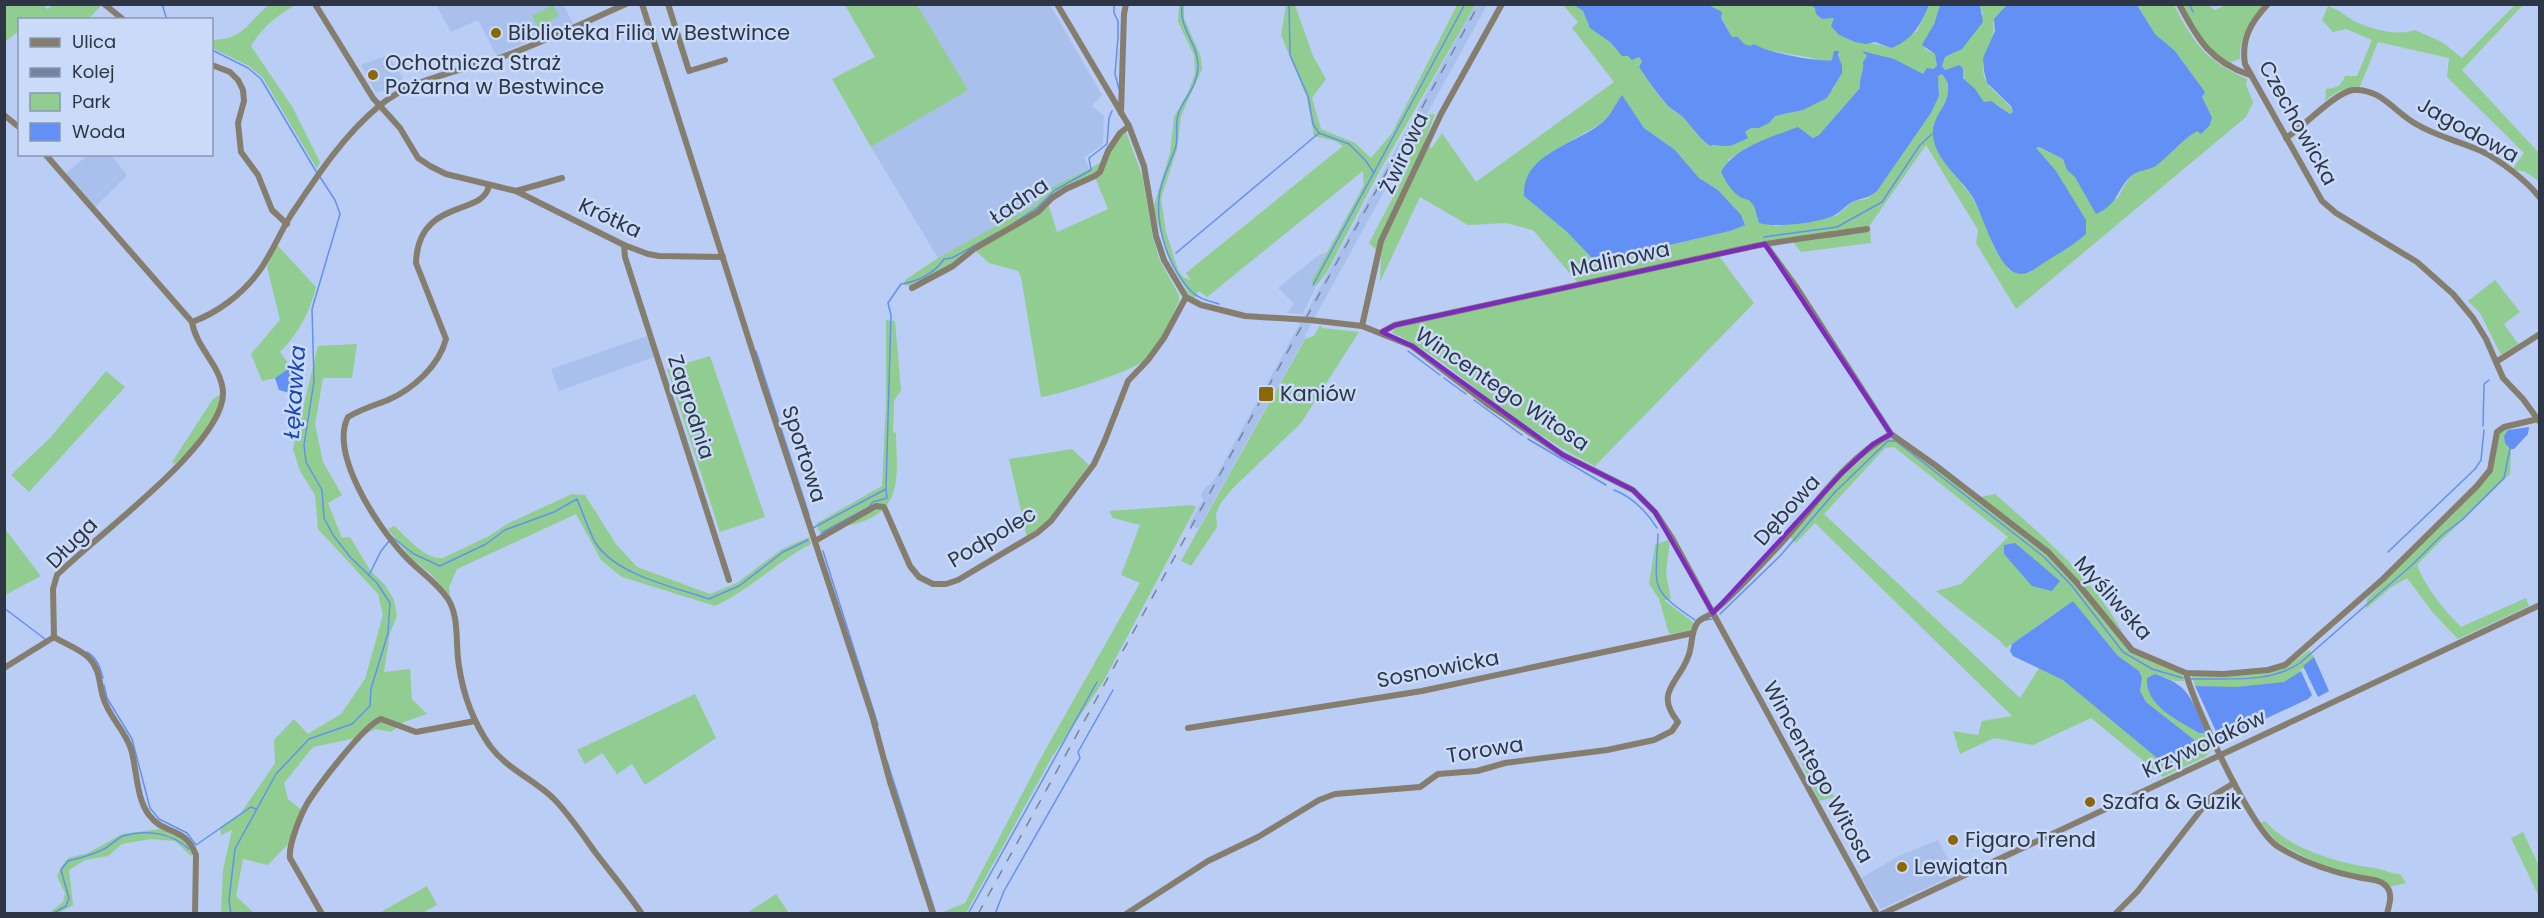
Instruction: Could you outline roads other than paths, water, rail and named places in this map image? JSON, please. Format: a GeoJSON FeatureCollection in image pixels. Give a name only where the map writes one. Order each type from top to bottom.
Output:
{"type":"FeatureCollection","features":[{"type":"Feature","properties":{"kind":"street"},"geometry":{"type":"LineString","coordinates":[[104,4],[122,18]]}},
{"type":"Feature","properties":{"kind":"street","name":"Krótka"},"geometry":{"type":"LineString","coordinates":[[315,4],[379,105],[400,128],[418,158],[424,162],[446,174],[516,191],[624,245],[659,256],[723,257]]}},
{"type":"Feature","properties":{"kind":"street"},"geometry":{"type":"LineString","coordinates":[[192,322],[207,316],[238,295],[258,274],[286,224],[350,132],[394,94],[498,58],[626,4]]}},
{"type":"Feature","properties":{"kind":"street","name":"Sportowa"},"geometry":{"type":"LineString","coordinates":[[642,4],[933,914]]}},
{"type":"Feature","properties":{"kind":"street"},"geometry":{"type":"LineString","coordinates":[[668,4],[689,71],[725,60]]}},
{"type":"Feature","properties":{"kind":"street"},"geometry":{"type":"LineString","coordinates":[[1057,4],[1128,126],[1144,166],[1156,236],[1164,260],[1186,297]]}},
{"type":"Feature","properties":{"kind":"street"},"geometry":{"type":"LineString","coordinates":[[1121,114],[1126,4]]}},
{"type":"Feature","properties":{"kind":"street","name":"Żwirowa"},"geometry":{"type":"LineString","coordinates":[[1362,326],[1381,241],[1441,114],[1502,4]]}},
{"type":"Feature","properties":{"kind":"street"},"geometry":{"type":"LineString","coordinates":[[2179,4],[2207,49],[2228,67],[2250,75]]}},
{"type":"Feature","properties":{"kind":"street","name":"Czechowicka"},"geometry":{"type":"LineString","coordinates":[[2268,4],[2249,28],[2243,45],[2245,64],[2322,201],[2336,213],[2382,240],[2436,277],[2473,318],[2503,378],[2539,420]]}},
{"type":"Feature","properties":{"kind":"street"},"geometry":{"type":"LineString","coordinates":[[213,65],[230,72],[238,80],[243,90],[244,101],[238,123],[241,152],[258,175],[272,210],[286,224]]}},
{"type":"Feature","properties":{"kind":"street","name":"Jagodowa"},"geometry":{"type":"LineString","coordinates":[[2286,138],[2342,94],[2353,90],[2373,93],[2390,103],[2413,123],[2481,151],[2529,184],[2540,198]]}},
{"type":"Feature","properties":{"kind":"street"},"geometry":{"type":"LineString","coordinates":[[4,115],[18,126]]}},
{"type":"Feature","properties":{"kind":"street","name":"Ładna"},"geometry":{"type":"LineString","coordinates":[[912,288],[952,266],[974,249],[1038,212],[1052,198],[1066,189],[1095,176],[1100,172],[1108,151],[1120,133],[1128,126]]}},
{"type":"Feature","properties":{"kind":"street","name":"Długa"},"geometry":{"type":"LineString","coordinates":[[47,156],[192,322],[194,333],[220,376],[223,394],[220,411],[195,449],[57,575],[53,589],[54,638]]}},
{"type":"Feature","properties":{"kind":"street"},"geometry":{"type":"LineString","coordinates":[[516,191],[562,177]]}},
{"type":"Feature","properties":{"kind":"street"},"geometry":{"type":"LineString","coordinates":[[489,185],[489,192],[483,199],[450,211],[432,221],[421,235],[416,263],[446,339],[443,351],[434,364],[409,388],[348,417],[344,426],[345,445],[351,471],[364,498],[403,555],[438,586],[449,601],[454,617],[459,666],[465,694],[475,721],[490,746],[506,763],[546,791],[562,808],[642,914]]}},
{"type":"Feature","properties":{"kind":"street","name":"Malinowa"},"geometry":{"type":"LineString","coordinates":[[1382,332],[1395,325],[1765,244],[1867,229]]}},
{"type":"Feature","properties":{"kind":"street","name":"Myśliwska"},"geometry":{"type":"LineString","coordinates":[[1765,244],[1797,288],[1891,434],[2048,552],[2133,650],[2186,673],[2224,674],[2268,670],[2285,665],[2384,579],[2477,486],[2490,470],[2498,432],[2504,427],[2539,420]]}},
{"type":"Feature","properties":{"kind":"street","name":"Zagrodnia"},"geometry":{"type":"LineString","coordinates":[[624,245],[625,256],[729,580]]}},
{"type":"Feature","properties":{"kind":"street","name":"Wincentego Witosa"},"geometry":{"type":"LineString","coordinates":[[1186,297],[1201,305],[1245,316],[1362,326],[1382,332],[1412,346],[1489,405],[1563,454],[1633,490],[1661,521],[1877,914]]}},
{"type":"Feature","properties":{"kind":"street","name":"Podpolec"},"geometry":{"type":"LineString","coordinates":[[815,541],[876,506],[884,507],[910,566],[919,577],[933,584],[946,584],[984,566],[1037,533],[1051,521],[1094,464],[1106,440],[1128,381],[1148,360],[1164,338],[1186,297]]}},
{"type":"Feature","properties":{"kind":"street"},"geometry":{"type":"LineString","coordinates":[[2496,362],[2540,334]]}},
{"type":"Feature","properties":{"kind":"street","name":"Dębowa"},"geometry":{"type":"LineString","coordinates":[[1713,613],[1776,549],[1841,474],[1873,444],[1891,434]]}},
{"type":"Feature","properties":{"kind":"street","name":"Krzywolaków"},"geometry":{"type":"LineString","coordinates":[[1882,914],[2540,605]]}},
{"type":"Feature","properties":{"kind":"street"},"geometry":{"type":"LineString","coordinates":[[1693,633],[1698,622],[1713,613]]}},
{"type":"Feature","properties":{"kind":"street","name":"Sosnowicka"},"geometry":{"type":"LineString","coordinates":[[1188,728],[1422,691],[1693,633]]}},
{"type":"Feature","properties":{"kind":"street","name":"Torowa"},"geometry":{"type":"LineString","coordinates":[[1126,914],[1208,861],[1258,837],[1319,800],[1335,794],[1420,787],[1438,774],[1477,771],[1504,763],[1607,750],[1654,740],[1672,731],[1678,722],[1669,710],[1667,700],[1669,689],[1689,657],[1693,633]]}},
{"type":"Feature","properties":{"kind":"street"},"geometry":{"type":"LineString","coordinates":[[4,668],[54,638],[90,658],[98,670],[103,698],[131,749],[142,800],[148,815],[159,824],[186,836],[193,847],[196,855],[195,914]]}},
{"type":"Feature","properties":{"kind":"street"},"geometry":{"type":"LineString","coordinates":[[2186,673],[2234,783],[2260,828],[2273,843],[2295,857],[2321,869],[2378,881],[2386,886],[2391,895],[2387,914]]}},
{"type":"Feature","properties":{"kind":"street"},"geometry":{"type":"LineString","coordinates":[[322,914],[290,858],[289,850],[308,803],[346,754],[374,722],[381,719],[416,732],[475,721]]}},
{"type":"Feature","properties":{"kind":"street"},"geometry":{"type":"LineString","coordinates":[[2115,914],[2137,892],[2211,797],[2234,783]]}},
{"type":"Feature","properties":{"kind":"water"},"geometry":{"type":"Polygon","coordinates":[[[1574,5],[1709,5],[1722,12],[1721,18],[1732,37],[1738,37],[1744,44],[1750,46],[1754,44],[1780,53],[1825,61],[1832,60],[1834,51],[1839,51],[1842,73],[1827,98],[1803,110],[1775,116],[1769,123],[1759,128],[1751,128],[1745,132],[1748,138],[1736,144],[1710,146],[1660,96],[1639,67],[1642,61],[1639,57],[1632,60],[1628,56],[1622,56],[1610,42],[1590,28],[1583,11],[1574,5]]]}},
{"type":"Feature","properties":{"kind":"water"},"geometry":{"type":"Polygon","coordinates":[[[1810,5],[1929,5],[1923,19],[1911,36],[1891,48],[1875,42],[1866,44],[1855,42],[1839,35],[1831,26],[1834,18],[1822,19],[1816,14],[1815,8],[1810,5]]]}},
{"type":"Feature","properties":{"kind":"water"},"geometry":{"type":"Polygon","coordinates":[[[1940,5],[1980,5],[1983,22],[1962,49],[1945,57],[1942,66],[1945,70],[1960,65],[1963,69],[1963,78],[1984,102],[1991,101],[2010,114],[2013,112],[2011,106],[1987,83],[1983,58],[1995,31],[1994,19],[2007,5],[2137,5],[2155,34],[2175,51],[2205,92],[2202,97],[2212,117],[2210,125],[2201,134],[2197,131],[2181,143],[2157,165],[2131,176],[2109,206],[2096,214],[2075,177],[2067,170],[2063,159],[2039,147],[2036,148],[2056,171],[2086,220],[2086,234],[2033,270],[2021,274],[2013,272],[2005,265],[1992,242],[1972,196],[1938,152],[1933,130],[1948,94],[1948,83],[1942,74],[1938,76],[1939,96],[1931,113],[1877,191],[1852,202],[1836,215],[1826,219],[1786,225],[1759,223],[1754,206],[1749,200],[1736,193],[1723,177],[1721,172],[1727,163],[1745,149],[1798,127],[1813,138],[1819,135],[1860,88],[1863,62],[1867,56],[1862,51],[1894,59],[1923,74],[1927,68],[1933,69],[1937,66],[1935,54],[1922,45],[1934,24],[1940,5]]]}},
{"type":"Feature","properties":{"kind":"water"},"geometry":{"type":"Polygon","coordinates":[[[1622,95],[1644,128],[1675,150],[1699,178],[1718,190],[1741,215],[1745,225],[1730,231],[1605,260],[1592,258],[1566,231],[1524,196],[1526,181],[1532,169],[1541,159],[1603,122],[1622,95]]]}},
{"type":"Feature","properties":{"kind":"water"},"geometry":{"type":"Polygon","coordinates":[[[291,367],[303,373],[303,383],[290,393],[279,390],[275,378],[291,367]]]}},
{"type":"Feature","properties":{"kind":"water"},"geometry":{"type":"Polygon","coordinates":[[[2529,427],[2528,434],[2514,449],[2510,449],[2505,443],[2504,436],[2508,430],[2529,427]]]}},
{"type":"Feature","properties":{"kind":"water"},"geometry":{"type":"Polygon","coordinates":[[[2015,543],[2060,581],[2052,591],[2032,586],[2004,554],[2004,545],[2015,543]]]}},
{"type":"Feature","properties":{"kind":"water"},"geometry":{"type":"Polygon","coordinates":[[[2073,601],[2118,656],[2139,671],[2142,678],[2140,691],[2146,702],[2197,742],[2196,751],[2171,763],[2162,762],[2063,680],[2013,656],[2010,651],[2012,644],[2073,601]]]}},
{"type":"Feature","properties":{"kind":"water"},"geometry":{"type":"Polygon","coordinates":[[[2314,657],[2329,691],[2318,697],[2303,666],[2314,657]]]}},
{"type":"Feature","properties":{"kind":"water"},"geometry":{"type":"Polygon","coordinates":[[[2301,671],[2312,695],[2308,699],[2220,740],[2195,686],[2237,687],[2284,682],[2301,671]]]}},
{"type":"Feature","properties":{"kind":"water"},"geometry":{"type":"Polygon","coordinates":[[[2155,674],[2175,683],[2187,693],[2205,727],[2205,733],[2199,733],[2164,711],[2151,697],[2147,678],[2155,674]]]}},
{"type":"Feature","properties":{"kind":"waterway","name":"Łękawka"},"geometry":{"type":"LineString","coordinates":[[162,4],[166,18]]}},
{"type":"Feature","properties":{"kind":"waterway"},"geometry":{"type":"LineString","coordinates":[[1114,4],[1114,13],[1118,21],[1115,74],[1119,89]]}},
{"type":"Feature","properties":{"kind":"waterway"},"geometry":{"type":"LineString","coordinates":[[1182,4],[1183,21],[1196,52],[1198,69],[1193,87],[1178,115],[1176,146],[1160,191],[1160,222],[1170,260],[1183,282],[1197,296],[1219,304]]}},
{"type":"Feature","properties":{"kind":"waterway"},"geometry":{"type":"LineString","coordinates":[[1289,4],[1290,55],[1308,96],[1313,124],[1319,133],[1349,144],[1374,173]]}},
{"type":"Feature","properties":{"kind":"waterway"},"geometry":{"type":"LineString","coordinates":[[1313,285],[1465,4]]}},
{"type":"Feature","properties":{"kind":"waterway"},"geometry":{"type":"LineString","coordinates":[[2189,4],[2193,12]]}},
{"type":"Feature","properties":{"kind":"waterway","name":"Łękawka"},"geometry":{"type":"LineString","coordinates":[[213,50],[248,68],[261,79],[317,173]]}},
{"type":"Feature","properties":{"kind":"waterway"},"geometry":{"type":"LineString","coordinates":[[1014,223],[1038,207],[1055,190],[1091,170],[1089,158],[1107,144],[1109,118],[1112,111]]}},
{"type":"Feature","properties":{"kind":"waterway"},"geometry":{"type":"LineString","coordinates":[[1176,253],[1319,133]]}},
{"type":"Feature","properties":{"kind":"waterway"},"geometry":{"type":"LineString","coordinates":[[1764,237],[1837,227],[1882,202],[1920,145],[1932,134]]}},
{"type":"Feature","properties":{"kind":"waterway","name":"Łękawka"},"geometry":{"type":"LineString","coordinates":[[231,914],[229,900],[235,849],[276,774],[309,739],[352,724],[370,706],[371,689],[388,633],[390,603],[377,583],[351,558],[333,535],[324,518],[322,490],[306,462],[304,445],[314,381],[312,309],[340,214],[335,200],[320,177]]}},
{"type":"Feature","properties":{"kind":"waterway"},"geometry":{"type":"LineString","coordinates":[[813,528],[886,489],[891,315],[888,303],[901,284],[925,276],[936,269],[944,259],[952,258],[997,233]]}},
{"type":"Feature","properties":{"kind":"waterway"},"geometry":{"type":"LineString","coordinates":[[756,351],[809,515]]}},
{"type":"Feature","properties":{"kind":"waterway"},"geometry":{"type":"LineString","coordinates":[[1408,351],[1440,375]]}},
{"type":"Feature","properties":{"kind":"waterway"},"geometry":{"type":"LineString","coordinates":[[1444,378],[1466,394]]}},
{"type":"Feature","properties":{"kind":"waterway"},"geometry":{"type":"LineString","coordinates":[[2483,426],[2484,384],[2489,380]]}},
{"type":"Feature","properties":{"kind":"waterway"},"geometry":{"type":"LineString","coordinates":[[1474,400],[1522,435]]}},
{"type":"Feature","properties":{"kind":"waterway"},"geometry":{"type":"LineString","coordinates":[[2388,552],[2475,469],[2481,460],[2484,430]]}},
{"type":"Feature","properties":{"kind":"waterway"},"geometry":{"type":"LineString","coordinates":[[1528,439],[1606,485]]}},
{"type":"Feature","properties":{"kind":"waterway"},"geometry":{"type":"LineString","coordinates":[[1720,614],[1780,556],[1835,492],[1888,441],[1896,441],[2044,557],[2072,586],[2123,652],[2152,669],[2183,678]]}},
{"type":"Feature","properties":{"kind":"waterway"},"geometry":{"type":"LineString","coordinates":[[2191,679],[2261,677],[2288,670],[2300,663],[2413,564],[2442,535],[2462,520],[2504,478],[2510,449]]}},
{"type":"Feature","properties":{"kind":"waterway"},"geometry":{"type":"LineString","coordinates":[[821,533],[869,507],[873,502],[887,498],[886,490]]}},
{"type":"Feature","properties":{"kind":"waterway"},"geometry":{"type":"LineString","coordinates":[[1614,490],[1627,496],[1638,505],[1657,528]]}},
{"type":"Feature","properties":{"kind":"waterway"},"geometry":{"type":"LineString","coordinates":[[392,537],[414,554],[440,566],[486,544],[505,530],[554,512],[577,499],[595,542],[616,563],[646,578],[709,599],[739,586],[783,552],[808,540]]}},
{"type":"Feature","properties":{"kind":"waterway"},"geometry":{"type":"LineString","coordinates":[[1658,534],[1656,566],[1658,585],[1669,601],[1695,620]]}},
{"type":"Feature","properties":{"kind":"waterway"},"geometry":{"type":"LineString","coordinates":[[369,575],[381,551],[389,541]]}},
{"type":"Feature","properties":{"kind":"waterway"},"geometry":{"type":"LineString","coordinates":[[823,551],[878,725]]}},
{"type":"Feature","properties":{"kind":"waterway"},"geometry":{"type":"LineString","coordinates":[[4,608],[45,639]]}},
{"type":"Feature","properties":{"kind":"waterway"},"geometry":{"type":"LineString","coordinates":[[1706,620],[1712,619]]}},
{"type":"Feature","properties":{"kind":"waterway"},"geometry":{"type":"LineString","coordinates":[[87,652],[98,663],[103,678]]}},
{"type":"Feature","properties":{"kind":"waterway"},"geometry":{"type":"LineString","coordinates":[[968,914],[1097,682]]}},
{"type":"Feature","properties":{"kind":"waterway"},"geometry":{"type":"LineString","coordinates":[[104,685],[107,698],[132,739],[150,808],[159,819],[187,833],[196,845],[251,807],[256,809]]}},
{"type":"Feature","properties":{"kind":"waterway"},"geometry":{"type":"LineString","coordinates":[[995,914],[1004,891],[1080,758],[1078,752],[1113,690]]}},
{"type":"Feature","properties":{"kind":"waterway"},"geometry":{"type":"LineString","coordinates":[[887,761],[936,914]]}},
{"type":"Feature","properties":{"kind":"waterway"},"geometry":{"type":"LineString","coordinates":[[52,914],[66,906],[69,898],[61,870],[68,861],[100,851],[123,836],[141,833],[167,836],[189,849]]}},
{"type":"Feature","properties":{"kind":"railway"},"geometry":{"type":"LineString","coordinates":[[978,914],[1479,4]]}},
{"type":"Feature","properties":{"kind":"place","name":"Biblioteka Filia w Bestwince"},"geometry":{"type":"Point","coordinates":[496,33]}},
{"type":"Feature","properties":{"kind":"place","name":"Ochotnicza Straż Pożarna w Bestwince"},"geometry":{"type":"Point","coordinates":[373,75]}},
{"type":"Feature","properties":{"kind":"place","name":"Kaniów"},"geometry":{"type":"Point","coordinates":[1266,394]}},
{"type":"Feature","properties":{"kind":"place","name":"Szafa & Guzik"},"geometry":{"type":"Point","coordinates":[2090,802]}},
{"type":"Feature","properties":{"kind":"place","name":"Figaro Trend"},"geometry":{"type":"Point","coordinates":[1953,840]}},
{"type":"Feature","properties":{"kind":"place","name":"Lewiatan"},"geometry":{"type":"Point","coordinates":[1902,867]}}]}
